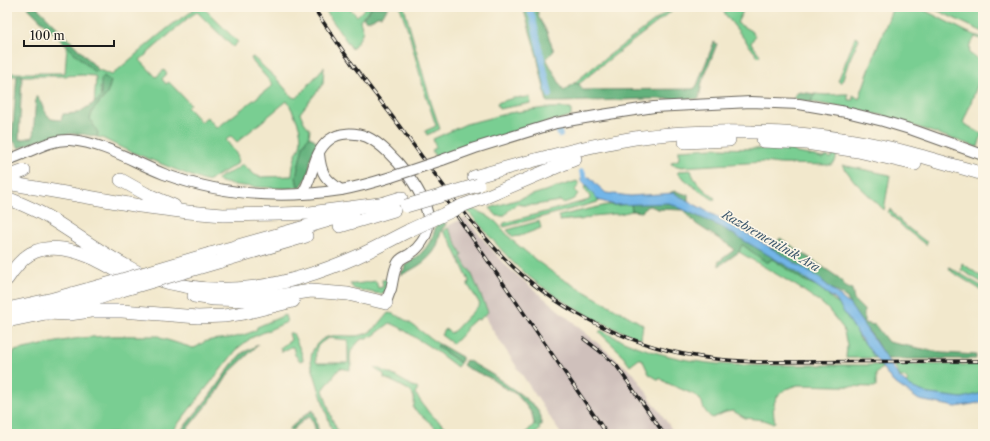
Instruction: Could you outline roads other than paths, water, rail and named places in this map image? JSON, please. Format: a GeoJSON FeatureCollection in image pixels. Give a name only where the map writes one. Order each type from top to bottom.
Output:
{"type":"FeatureCollection","features":[{"type":"Feature","properties":{"kind":"highway"},"geometry":{"type":"LineString","coordinates":[[7,309],[119,286],[577,150],[636,138],[708,131],[788,133],[848,140],[879,146],[983,174]]}},
{"type":"Feature","properties":{"kind":"highway"},"geometry":{"type":"LineString","coordinates":[[476,181],[631,148],[676,142],[726,140],[806,143],[858,151],[914,163],[983,183]]}},
{"type":"Feature","properties":{"kind":"highway"},"geometry":{"type":"LineString","coordinates":[[7,198],[45,215],[95,248],[149,277],[172,284],[194,288],[232,290],[267,286],[315,273],[357,256],[464,205],[575,159]]}},
{"type":"Feature","properties":{"kind":"highway"},"geometry":{"type":"LineString","coordinates":[[7,175],[16,174],[24,170]]}},
{"type":"Feature","properties":{"kind":"highway"},"geometry":{"type":"LineString","coordinates":[[121,180],[146,194],[188,212]]}},
{"type":"Feature","properties":{"kind":"highway"},"geometry":{"type":"LineString","coordinates":[[7,183],[140,206],[223,215],[310,213],[404,202]]}},
{"type":"Feature","properties":{"kind":"highway"},"geometry":{"type":"LineString","coordinates":[[214,258],[258,240],[387,203]]}},
{"type":"Feature","properties":{"kind":"highway"},"geometry":{"type":"LineString","coordinates":[[7,279],[20,262],[30,254],[41,250],[65,249],[94,259],[140,282],[195,296],[214,299],[251,300],[311,291],[348,294],[386,303]]}},
{"type":"Feature","properties":{"kind":"highway"},"geometry":{"type":"LineString","coordinates":[[7,321],[84,303],[119,286]]}},
{"type":"Feature","properties":{"kind":"highway"},"geometry":{"type":"LineString","coordinates":[[46,313],[69,314],[91,311],[122,311],[198,317],[224,316],[330,292]]}},
{"type":"Feature","properties":{"kind":"street"},"geometry":{"type":"LineString","coordinates":[[7,160],[48,143],[70,140],[99,146],[188,182],[232,192],[259,194],[321,193],[342,190],[391,177],[475,148],[556,123],[602,114],[654,107],[751,102],[799,104],[846,112],[913,130],[983,155]]}},
{"type":"Feature","properties":{"kind":"street"},"geometry":{"type":"LineString","coordinates":[[302,194],[309,182],[317,157],[324,145],[336,136],[344,134],[354,134],[366,137],[375,142],[394,158],[412,181],[422,197],[427,215],[427,232],[412,253],[400,260],[386,303]]}},
{"type":"Feature","properties":{"kind":"street"},"geometry":{"type":"LineString","coordinates":[[317,157],[324,176],[332,184],[342,190]]}},
{"type":"Feature","properties":{"kind":"street"},"geometry":{"type":"LineString","coordinates":[[317,157],[316,186],[321,193]]}},
{"type":"Feature","properties":{"kind":"street"},"geometry":{"type":"LineString","coordinates":[[321,193],[324,186],[324,176]]}},
{"type":"Feature","properties":{"kind":"water"},"geometry":{"type":"Polygon","coordinates":[[[590,177],[606,193],[630,196],[674,193],[755,238],[819,278],[850,305],[900,378],[911,387],[929,394],[962,398],[983,393],[983,402],[956,407],[919,400],[892,381],[836,300],[792,269],[721,227],[669,203],[614,205],[598,200],[580,179],[590,177]]]}},
{"type":"Feature","properties":{"kind":"waterway","name":"Razbremenilnik Ara"},"geometry":{"type":"LineString","coordinates":[[529,7],[550,95]]}},
{"type":"Feature","properties":{"kind":"waterway","name":"Razbremenilnik Ara"},"geometry":{"type":"LineString","coordinates":[[558,129],[560,135]]}},
{"type":"Feature","properties":{"kind":"waterway","name":"Razbremenilnik Ara"},"geometry":{"type":"LineString","coordinates":[[582,172],[589,182]]}},
{"type":"Feature","properties":{"kind":"railway"},"geometry":{"type":"LineString","coordinates":[[313,7],[354,67]]}},
{"type":"Feature","properties":{"kind":"railway"},"geometry":{"type":"LineString","coordinates":[[351,62],[453,198],[490,244],[523,276],[544,292],[567,308],[617,333],[669,351],[719,359],[758,362],[983,361]]}},
{"type":"Feature","properties":{"kind":"railway"},"geometry":{"type":"LineString","coordinates":[[444,197],[607,434]]}},
{"type":"Feature","properties":{"kind":"railway"},"geometry":{"type":"LineString","coordinates":[[584,339],[616,365],[664,434]]}}]}
